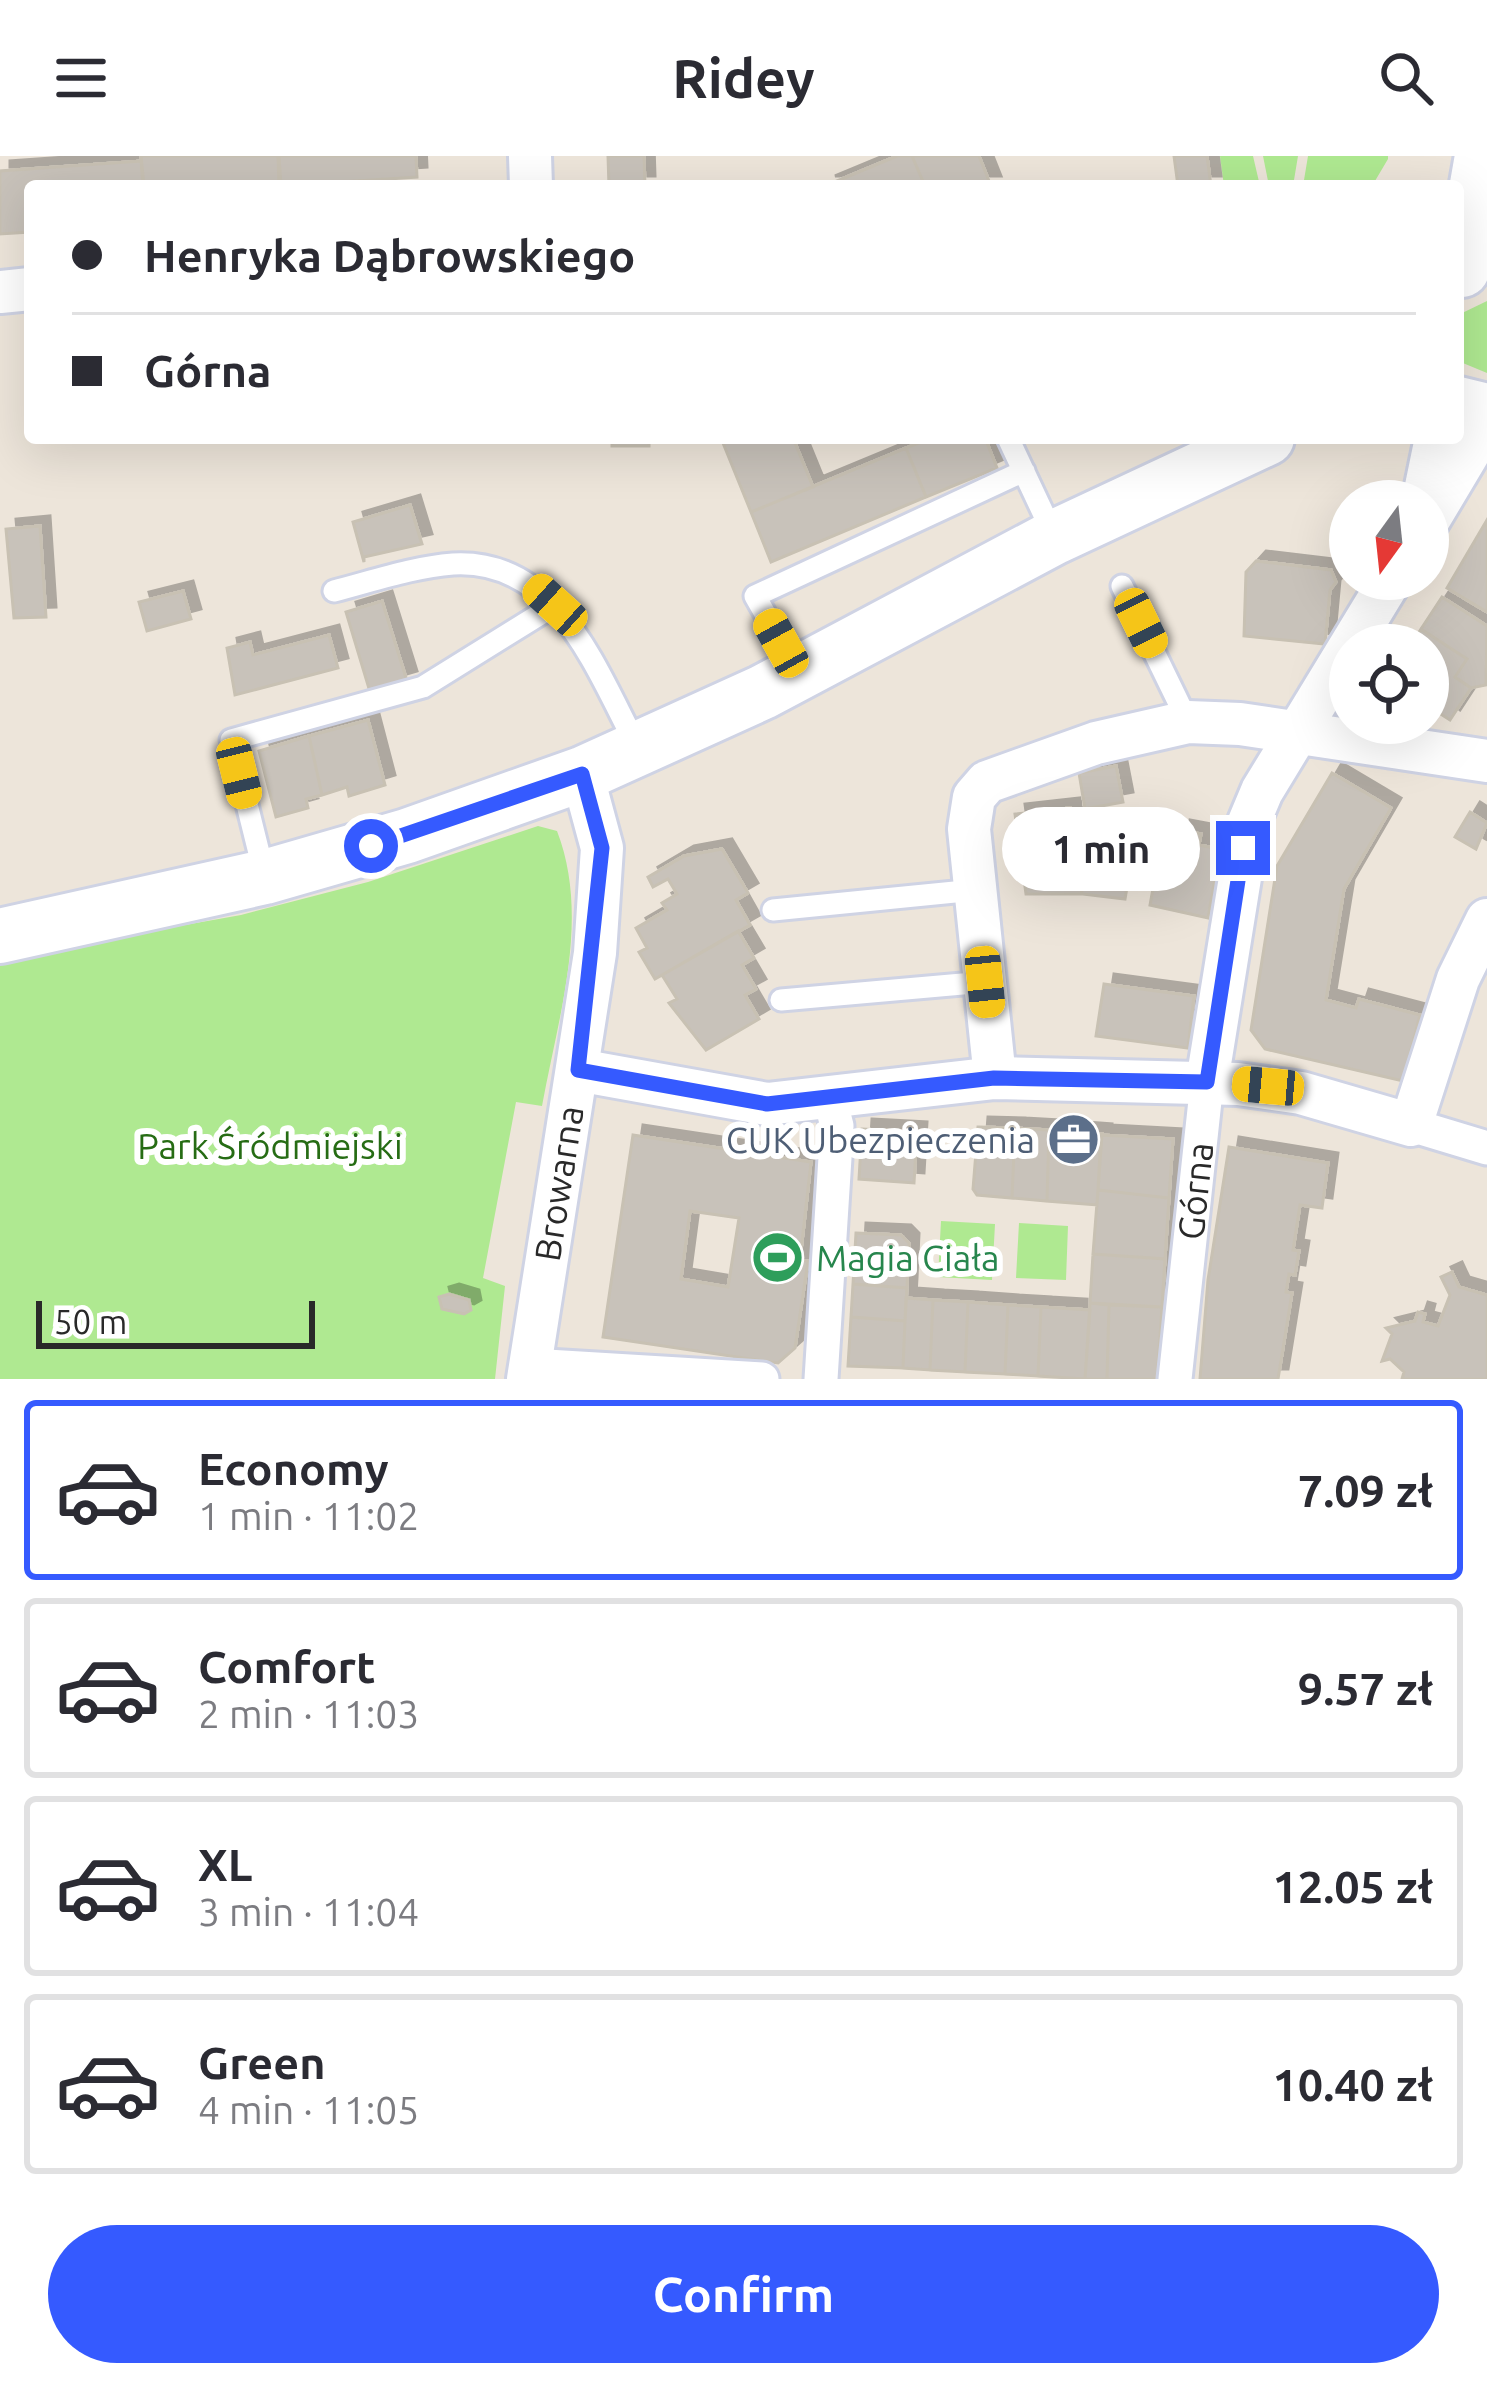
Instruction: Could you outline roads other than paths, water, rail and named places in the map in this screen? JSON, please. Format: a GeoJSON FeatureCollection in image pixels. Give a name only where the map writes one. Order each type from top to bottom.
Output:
{"type":"FeatureCollection","features":[{"type":"Feature","properties":{"kind":"street"},"geometry":{"type":"LineString","coordinates":[[1469,270],[1482,156]]}},
{"type":"Feature","properties":{"kind":"street"},"geometry":{"type":"LineString","coordinates":[[1449,485],[1487,422]]}},
{"type":"Feature","properties":{"kind":"street"},"geometry":{"type":"LineString","coordinates":[[0,936],[58,919],[265,877],[407,836],[582,774],[799,673],[1054,536],[1251,444]]}},
{"type":"Feature","properties":{"kind":"street"},"geometry":{"type":"LineString","coordinates":[[1428,480],[1435,444]]}},
{"type":"Feature","properties":{"kind":"street","name":"Górna"},"geometry":{"type":"LineString","coordinates":[[1175,1379],[1207,1082],[1249,822],[1378,600]]}},
{"type":"Feature","properties":{"kind":"street"},"geometry":{"type":"LineString","coordinates":[[994,1078],[969,813],[987,782],[1096,743],[1188,722],[1487,761]]}},
{"type":"Feature","properties":{"kind":"street","name":"Browarna"},"geometry":{"type":"LineString","coordinates":[[529,1372],[578,1070],[602,848],[582,774]]}},
{"type":"Feature","properties":{"kind":"street"},"geometry":{"type":"LineString","coordinates":[[0,919],[58,919]]}},
{"type":"Feature","properties":{"kind":"street"},"geometry":{"type":"LineString","coordinates":[[1411,1125],[1458,979],[1487,920]]}},
{"type":"Feature","properties":{"kind":"street"},"geometry":{"type":"LineString","coordinates":[[578,1070],[767,1104],[994,1078],[1207,1082],[1301,1093],[1487,1148]]}},
{"type":"Feature","properties":{"kind":"street"},"geometry":{"type":"LineString","coordinates":[[821,1379],[836,1126],[830,1100]]}},
{"type":"Feature","properties":{"kind":"street"},"geometry":{"type":"LineString","coordinates":[[529,1372],[572,1364],[762,1379]]}},
{"type":"Feature","properties":{"kind":"lane"},"geometry":{"type":"LineString","coordinates":[[1011,444],[1054,536]]}},
{"type":"Feature","properties":{"kind":"lane"},"geometry":{"type":"LineString","coordinates":[[799,673],[755,596],[1024,471]]}},
{"type":"Feature","properties":{"kind":"lane"},"geometry":{"type":"LineString","coordinates":[[334,591],[458,564],[523,577],[555,605],[639,751]]}},
{"type":"Feature","properties":{"kind":"lane"},"geometry":{"type":"LineString","coordinates":[[1122,586],[1188,722]]}},
{"type":"Feature","properties":{"kind":"lane"},"geometry":{"type":"LineString","coordinates":[[265,877],[231,740],[423,687],[555,605]]}},
{"type":"Feature","properties":{"kind":"lane"},"geometry":{"type":"LineString","coordinates":[[772,910],[975,890]]}},
{"type":"Feature","properties":{"kind":"lane"},"geometry":{"type":"LineString","coordinates":[[781,1000],[985,982]]}},
{"type":"Feature","properties":{"kind":"place","name":"CUK Ubezpieczenia"},"geometry":{"type":"Point","coordinates":[1074,1140]}},
{"type":"Feature","properties":{"kind":"place","name":"Magia Ciała"},"geometry":{"type":"Point","coordinates":[777,1258]}},
{"type":"Feature","properties":{"kind":"park label","name":"Park Śródmiejski"},"geometry":{"type":"Point","coordinates":[270,1146]}}]}
